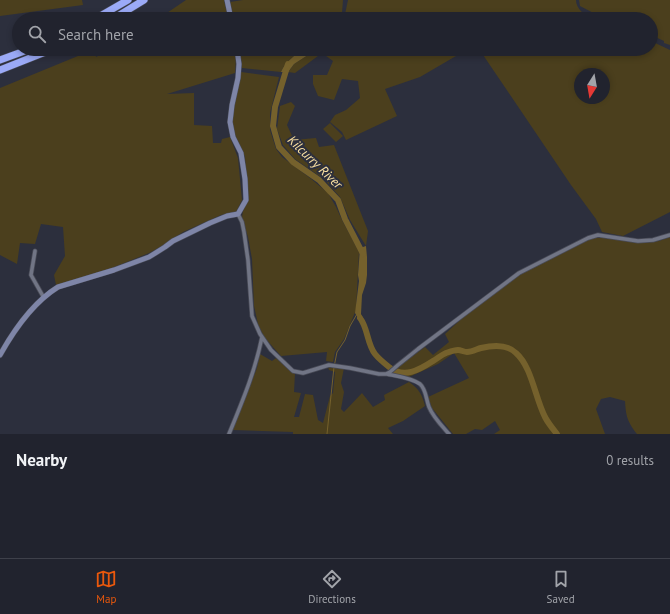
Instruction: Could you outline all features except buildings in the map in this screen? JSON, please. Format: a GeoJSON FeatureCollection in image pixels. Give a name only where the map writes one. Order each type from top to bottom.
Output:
{"type":"FeatureCollection","features":[{"type":"Feature","properties":{"kind":"highway"},"geometry":{"type":"LineString","coordinates":[[107,12],[128,0]]}},
{"type":"Feature","properties":{"kind":"highway"},"geometry":{"type":"LineString","coordinates":[[124,12],[144,0]]}},
{"type":"Feature","properties":{"kind":"highway"},"geometry":{"type":"LineString","coordinates":[[0,60],[12,56]]}},
{"type":"Feature","properties":{"kind":"highway"},"geometry":{"type":"LineString","coordinates":[[0,70],[35,56]]}},
{"type":"Feature","properties":{"kind":"street"},"geometry":{"type":"LineString","coordinates":[[227,0],[230,12]]}},
{"type":"Feature","properties":{"kind":"street"},"geometry":{"type":"LineString","coordinates":[[0,355],[8,341],[28,315],[51,292],[58,288],[114,270],[149,256],[165,248],[173,241],[210,223],[227,216],[238,214],[246,200],[245,179],[240,153],[233,137],[230,122],[238,78],[238,56]]}},
{"type":"Feature","properties":{"kind":"street"},"geometry":{"type":"LineString","coordinates":[[238,214],[242,222],[248,260],[252,316],[262,337],[271,350],[293,371],[303,373],[329,365],[379,374],[388,373],[415,381],[421,385],[424,390],[431,412],[449,434]]}},
{"type":"Feature","properties":{"kind":"street"},"geometry":{"type":"LineString","coordinates":[[388,373],[476,304],[519,273],[588,238],[598,235],[638,241],[653,240],[670,235]]}},
{"type":"Feature","properties":{"kind":"street"},"geometry":{"type":"LineString","coordinates":[[35,251],[31,275],[44,298]]}},
{"type":"Feature","properties":{"kind":"street"},"geometry":{"type":"LineString","coordinates":[[229,434],[252,376],[262,337]]}},
{"type":"Feature","properties":{"kind":"shaded area"},"geometry":{"type":"Polygon","coordinates":[[[0,0],[82,0],[83,5],[30,12],[12,12],[12,14],[0,16],[0,0]]]}},
{"type":"Feature","properties":{"kind":"shaded area"},"geometry":{"type":"Polygon","coordinates":[[[186,0],[224,0],[227,12],[168,12],[186,0]]]}},
{"type":"Feature","properties":{"kind":"shaded area"},"geometry":{"type":"Polygon","coordinates":[[[243,0],[343,0],[342,12],[232,12],[230,2],[243,0]]]}},
{"type":"Feature","properties":{"kind":"shaded area"},"geometry":{"type":"Polygon","coordinates":[[[348,0],[576,0],[579,9],[582,12],[345,12],[348,0]]]}},
{"type":"Feature","properties":{"kind":"shaded area"},"geometry":{"type":"Polygon","coordinates":[[[579,0],[670,0],[670,45],[664,43],[664,41],[658,38],[658,12],[592,12],[580,6],[579,0]]]}},
{"type":"Feature","properties":{"kind":"shaded area"},"geometry":{"type":"Polygon","coordinates":[[[658,44],[670,50],[670,212],[623,236],[602,232],[596,219],[571,185],[484,56],[658,56],[658,44]]]}},
{"type":"Feature","properties":{"kind":"shaded area"},"geometry":{"type":"Polygon","coordinates":[[[78,56],[236,56],[235,73],[167,94],[194,93],[194,125],[212,126],[213,143],[221,143],[222,139],[230,137],[238,158],[242,200],[236,212],[221,215],[183,232],[149,253],[102,272],[56,285],[54,275],[65,256],[63,227],[41,224],[35,244],[20,243],[17,264],[0,255],[0,88],[78,56]]]}},
{"type":"Feature","properties":{"kind":"shaded area"},"geometry":{"type":"Polygon","coordinates":[[[241,56],[294,56],[288,61],[281,72],[242,68],[241,56]]]}},
{"type":"Feature","properties":{"kind":"shaded area"},"geometry":{"type":"Polygon","coordinates":[[[294,56],[306,56],[294,64],[288,72],[281,72],[288,61],[294,56]]]}},
{"type":"Feature","properties":{"kind":"shaded area"},"geometry":{"type":"Polygon","coordinates":[[[306,56],[318,56],[295,73],[288,72],[294,64],[306,56]]]}},
{"type":"Feature","properties":{"kind":"shaded area"},"geometry":{"type":"Polygon","coordinates":[[[326,56],[456,56],[420,77],[385,89],[397,116],[346,140],[342,132],[330,122],[335,115],[346,110],[360,98],[358,81],[342,79],[334,100],[318,96],[313,84],[313,75],[327,75],[333,61],[326,56]]]}},
{"type":"Feature","properties":{"kind":"shaded area"},"geometry":{"type":"Polygon","coordinates":[[[241,72],[279,77],[270,113],[270,130],[276,149],[282,157],[328,193],[359,252],[356,310],[344,339],[335,352],[333,362],[326,361],[327,352],[281,356],[264,337],[258,324],[254,306],[252,259],[248,237],[242,217],[248,200],[245,157],[234,133],[232,119],[241,72]]]}},
{"type":"Feature","properties":{"kind":"shaded area"},"geometry":{"type":"Polygon","coordinates":[[[291,102],[295,106],[287,125],[294,140],[316,138],[319,147],[334,145],[368,231],[366,246],[350,220],[340,197],[324,179],[295,159],[283,145],[277,129],[280,106],[291,102]]]}},
{"type":"Feature","properties":{"kind":"shaded area"},"geometry":{"type":"Polygon","coordinates":[[[330,123],[343,136],[336,142],[323,129],[330,123]]]}},
{"type":"Feature","properties":{"kind":"shaded area"},"geometry":{"type":"Polygon","coordinates":[[[670,237],[670,434],[637,434],[628,418],[625,401],[610,397],[601,399],[596,409],[605,434],[494,434],[500,430],[495,421],[482,430],[475,429],[466,434],[453,434],[432,408],[428,397],[469,378],[454,353],[438,364],[409,377],[392,373],[425,347],[433,355],[449,342],[445,334],[471,310],[517,276],[592,238],[604,238],[640,243],[659,241],[670,237]]]}},
{"type":"Feature","properties":{"kind":"shaded area"},"geometry":{"type":"Polygon","coordinates":[[[366,246],[367,275],[362,295],[361,314],[366,324],[362,325],[355,313],[359,281],[360,248],[366,246]]]}},
{"type":"Feature","properties":{"kind":"shaded area"},"geometry":{"type":"Polygon","coordinates":[[[260,354],[272,361],[276,358],[291,372],[295,373],[294,392],[301,393],[294,417],[299,417],[305,394],[313,395],[318,420],[323,423],[330,396],[333,393],[335,372],[329,370],[328,367],[344,368],[341,383],[344,392],[341,409],[344,412],[362,393],[373,407],[385,400],[384,395],[409,382],[420,392],[425,406],[403,421],[388,428],[393,434],[293,434],[293,432],[233,430],[257,368],[260,354]]]}},
{"type":"Feature","properties":{"kind":"waterway","name":"Kilcurry River"},"geometry":{"type":"LineString","coordinates":[[288,64],[275,107],[273,126],[279,147],[293,162],[319,180],[338,200],[345,219],[363,254]]}},
{"type":"Feature","properties":{"kind":"waterway","name":"Kilcurry River"},"geometry":{"type":"LineString","coordinates":[[327,434],[337,352],[345,340],[350,326],[357,314]]}},
{"type":"Feature","properties":{"kind":"waterway"},"geometry":{"type":"LineString","coordinates":[[360,318],[365,326],[372,350],[380,359],[395,371],[406,373],[417,370],[444,354],[455,350],[469,352],[490,346],[504,347],[512,350],[526,366],[545,417],[557,434]]}}]}
